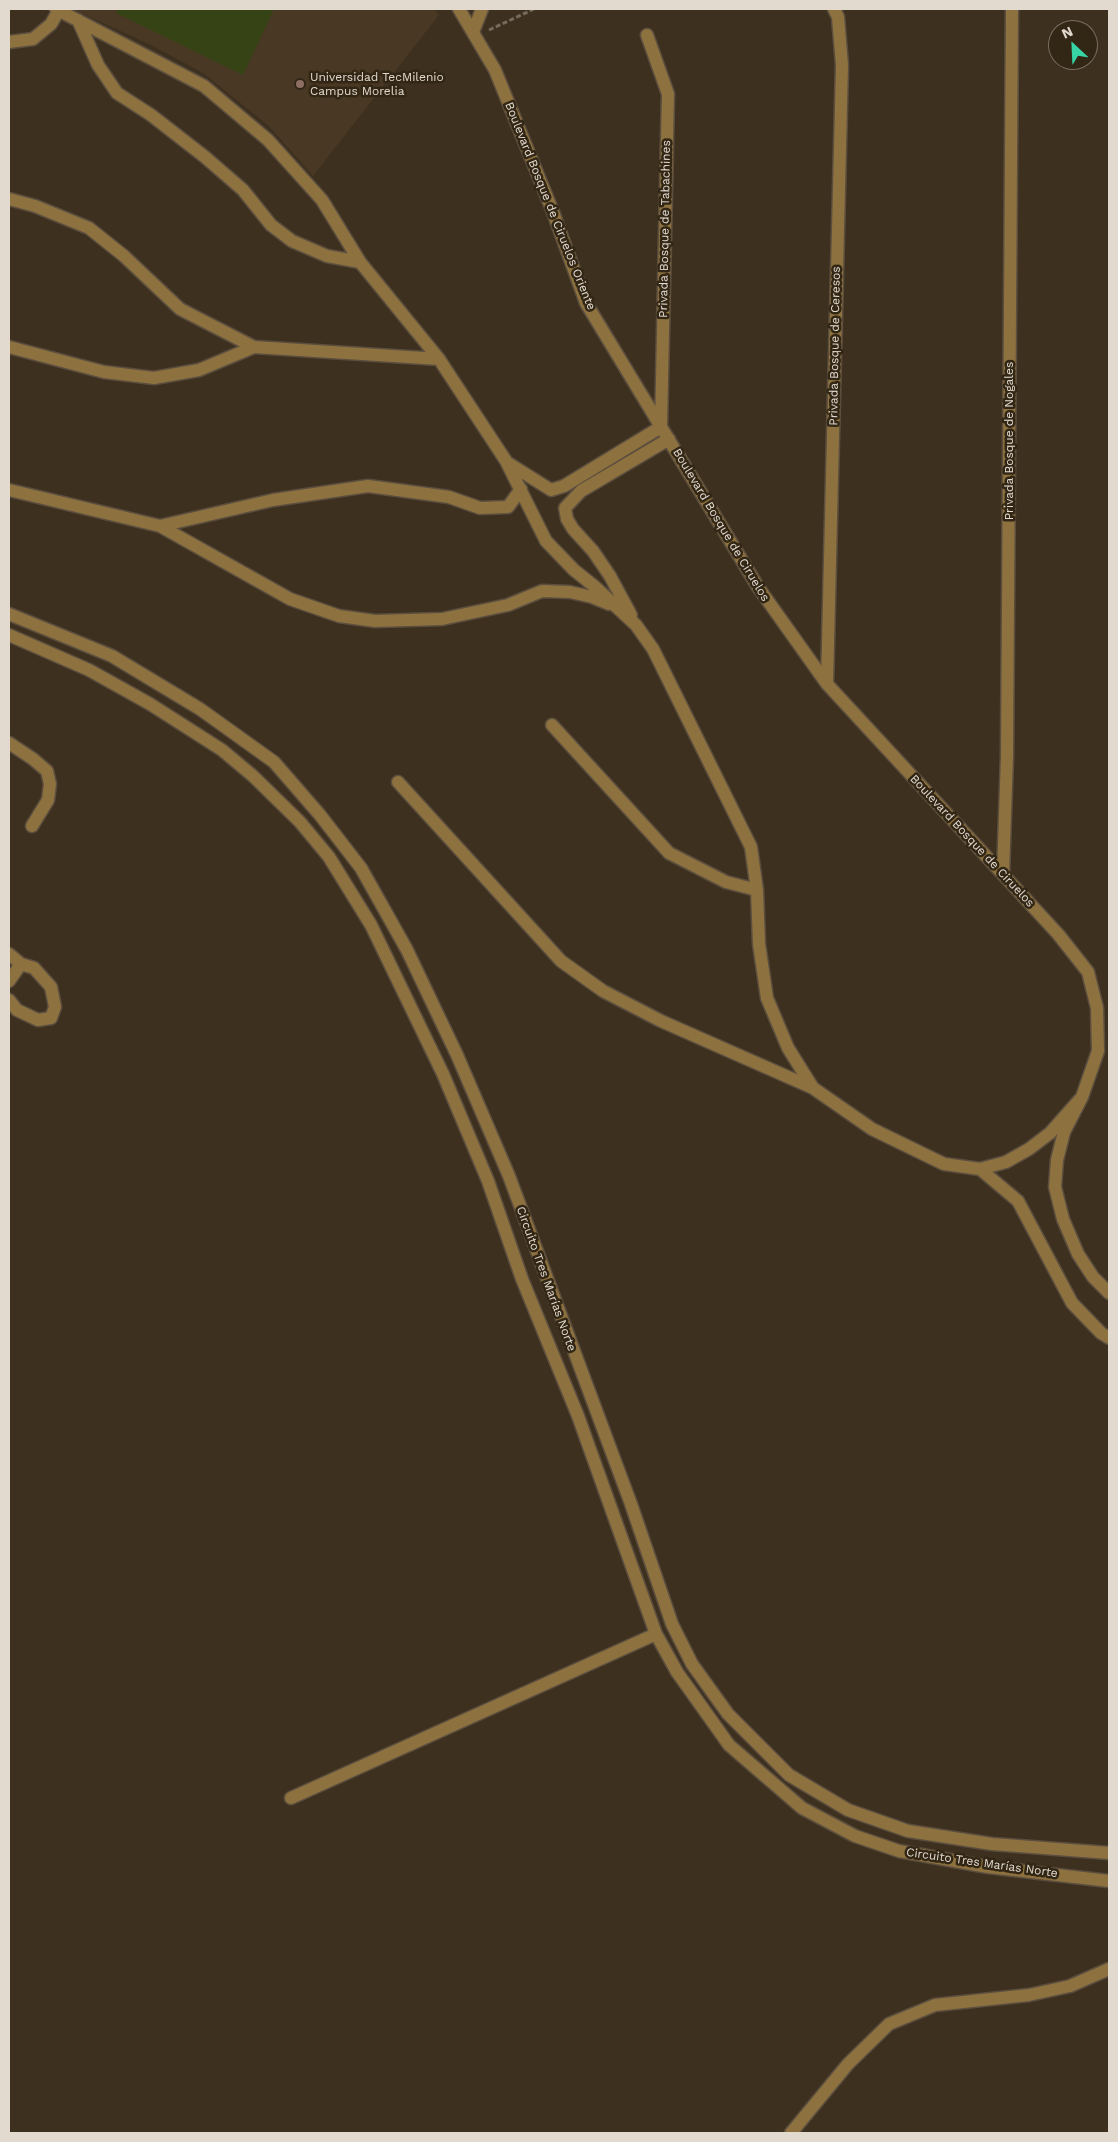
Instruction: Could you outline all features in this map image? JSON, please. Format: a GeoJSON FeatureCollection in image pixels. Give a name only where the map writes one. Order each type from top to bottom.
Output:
{"type":"FeatureCollection","features":[{"type":"Feature","properties":{"kind":"street","name":"Boulevard Bosque de Ciruelos Oriente"},"geometry":{"type":"LineString","coordinates":[[459,9],[494,70],[553,212],[586,303],[661,427]]}},
{"type":"Feature","properties":{"kind":"street"},"geometry":{"type":"LineString","coordinates":[[474,34],[482,9]]}},
{"type":"Feature","properties":{"kind":"street","name":"Privada Bosque de Ceresos"},"geometry":{"type":"LineString","coordinates":[[827,684],[842,65],[838,17],[834,9]]}},
{"type":"Feature","properties":{"kind":"street","name":"Privada Bosque de Nogales"},"geometry":{"type":"LineString","coordinates":[[1003,874],[1007,756],[1012,9]]}},
{"type":"Feature","properties":{"kind":"street"},"geometry":{"type":"LineString","coordinates":[[9,42],[33,39],[51,24],[57,10],[204,86],[268,140],[322,200],[360,262],[438,359],[506,461],[546,541],[574,570],[636,625]]}},
{"type":"Feature","properties":{"kind":"street"},"geometry":{"type":"LineString","coordinates":[[78,20],[98,65],[118,93],[151,115],[205,157],[243,190],[271,225],[292,241],[328,256],[360,262]]}},
{"type":"Feature","properties":{"kind":"street","name":"Privada Bosque de Tabachines"},"geometry":{"type":"LineString","coordinates":[[647,35],[668,94],[661,427]]}},
{"type":"Feature","properties":{"kind":"street"},"geometry":{"type":"LineString","coordinates":[[9,199],[35,206],[88,228],[124,256],[180,310],[254,347],[438,359]]}},
{"type":"Feature","properties":{"kind":"street"},"geometry":{"type":"LineString","coordinates":[[9,347],[104,372],[154,378],[199,370],[254,347]]}},
{"type":"Feature","properties":{"kind":"street"},"geometry":{"type":"LineString","coordinates":[[506,461],[551,490],[564,486],[661,427]]}},
{"type":"Feature","properties":{"kind":"street","name":"Boulevard Bosque de Ciruelos"},"geometry":{"type":"LineString","coordinates":[[661,427],[758,587],[827,684],[1058,934],[1088,972],[1097,1008],[1098,1051],[1082,1097],[1064,1132],[1057,1160],[1055,1187],[1063,1219],[1078,1254],[1093,1276],[1109,1293]]}},
{"type":"Feature","properties":{"kind":"street"},"geometry":{"type":"LineString","coordinates":[[669,439],[581,492],[565,508],[566,519],[610,576],[636,625],[652,649],[751,847],[757,890],[759,944],[767,998],[788,1048],[813,1088]]}},
{"type":"Feature","properties":{"kind":"street"},"geometry":{"type":"LineString","coordinates":[[160,526],[273,500],[368,486],[449,497],[480,508],[508,507],[521,489]]}},
{"type":"Feature","properties":{"kind":"street"},"geometry":{"type":"LineString","coordinates":[[9,490],[160,526],[290,599],[339,616],[375,620],[442,619],[508,605],[542,591],[570,592],[592,596],[621,610]]}},
{"type":"Feature","properties":{"kind":"street","name":"Circuito Tres Marías Norte"},"geometry":{"type":"LineString","coordinates":[[9,614],[112,656],[200,709],[274,762],[320,815],[361,868],[411,958],[457,1055],[509,1176],[631,1504],[672,1624],[692,1664],[728,1714],[746,1734],[790,1775],[848,1810],[908,1831],[992,1844],[1109,1853]]}},
{"type":"Feature","properties":{"kind":"street","name":"Circuito Tres Marías Norte"},"geometry":{"type":"LineString","coordinates":[[9,635],[89,670],[150,704],[222,750],[253,776],[300,822],[329,857],[371,925],[443,1074],[488,1181],[522,1279],[578,1416],[656,1634],[677,1672],[729,1745],[802,1808],[854,1836],[899,1852],[988,1866],[1106,1881]]}},
{"type":"Feature","properties":{"kind":"street"},"geometry":{"type":"LineString","coordinates":[[552,725],[669,853],[726,882],[757,890]]}},
{"type":"Feature","properties":{"kind":"street"},"geometry":{"type":"LineString","coordinates":[[9,743],[47,771],[50,784],[48,800],[32,826]]}},
{"type":"Feature","properties":{"kind":"street"},"geometry":{"type":"LineString","coordinates":[[398,782],[561,961],[603,991],[661,1022],[813,1088],[880,1133],[944,1164],[980,1170],[1006,1162],[1029,1149],[1050,1133],[1082,1097]]}},
{"type":"Feature","properties":{"kind":"street"},"geometry":{"type":"LineString","coordinates":[[9,954],[21,964],[34,968],[51,987],[55,1007],[51,1018],[38,1020],[18,1010],[9,1000]]}},
{"type":"Feature","properties":{"kind":"street"},"geometry":{"type":"LineString","coordinates":[[9,981],[21,964]]}},
{"type":"Feature","properties":{"kind":"street"},"geometry":{"type":"LineString","coordinates":[[980,1170],[1018,1201],[1072,1303],[1109,1338]]}},
{"type":"Feature","properties":{"kind":"street"},"geometry":{"type":"LineString","coordinates":[[488,1181],[509,1176]]}},
{"type":"Feature","properties":{"kind":"street"},"geometry":{"type":"LineString","coordinates":[[291,1798],[656,1634]]}},
{"type":"Feature","properties":{"kind":"street"},"geometry":{"type":"LineString","coordinates":[[729,1745],[746,1734]]}},
{"type":"Feature","properties":{"kind":"street"},"geometry":{"type":"LineString","coordinates":[[791,2133],[848,2064],[889,2024],[935,2005],[1029,1996],[1070,1986],[1109,1969]]}},
{"type":"Feature","properties":{"kind":"path"},"geometry":{"type":"LineString","coordinates":[[474,34],[534,9]]}},
{"type":"Feature","properties":{"kind":"shaded area","name":"Universidad TecMilenio Campus Morelia"},"geometry":{"type":"Polygon","coordinates":[[[72,9],[434,9],[439,15],[313,176],[269,126],[203,73],[151,45],[72,9]]]}},
{"type":"Feature","properties":{"kind":"green space"},"geometry":{"type":"Polygon","coordinates":[[[118,9],[274,9],[243,75],[116,13],[118,9]]]}},
{"type":"Feature","properties":{"kind":"place","name":"Universidad TecMilenio Campus Morelia"},"geometry":{"type":"Point","coordinates":[300,84]}}]}
